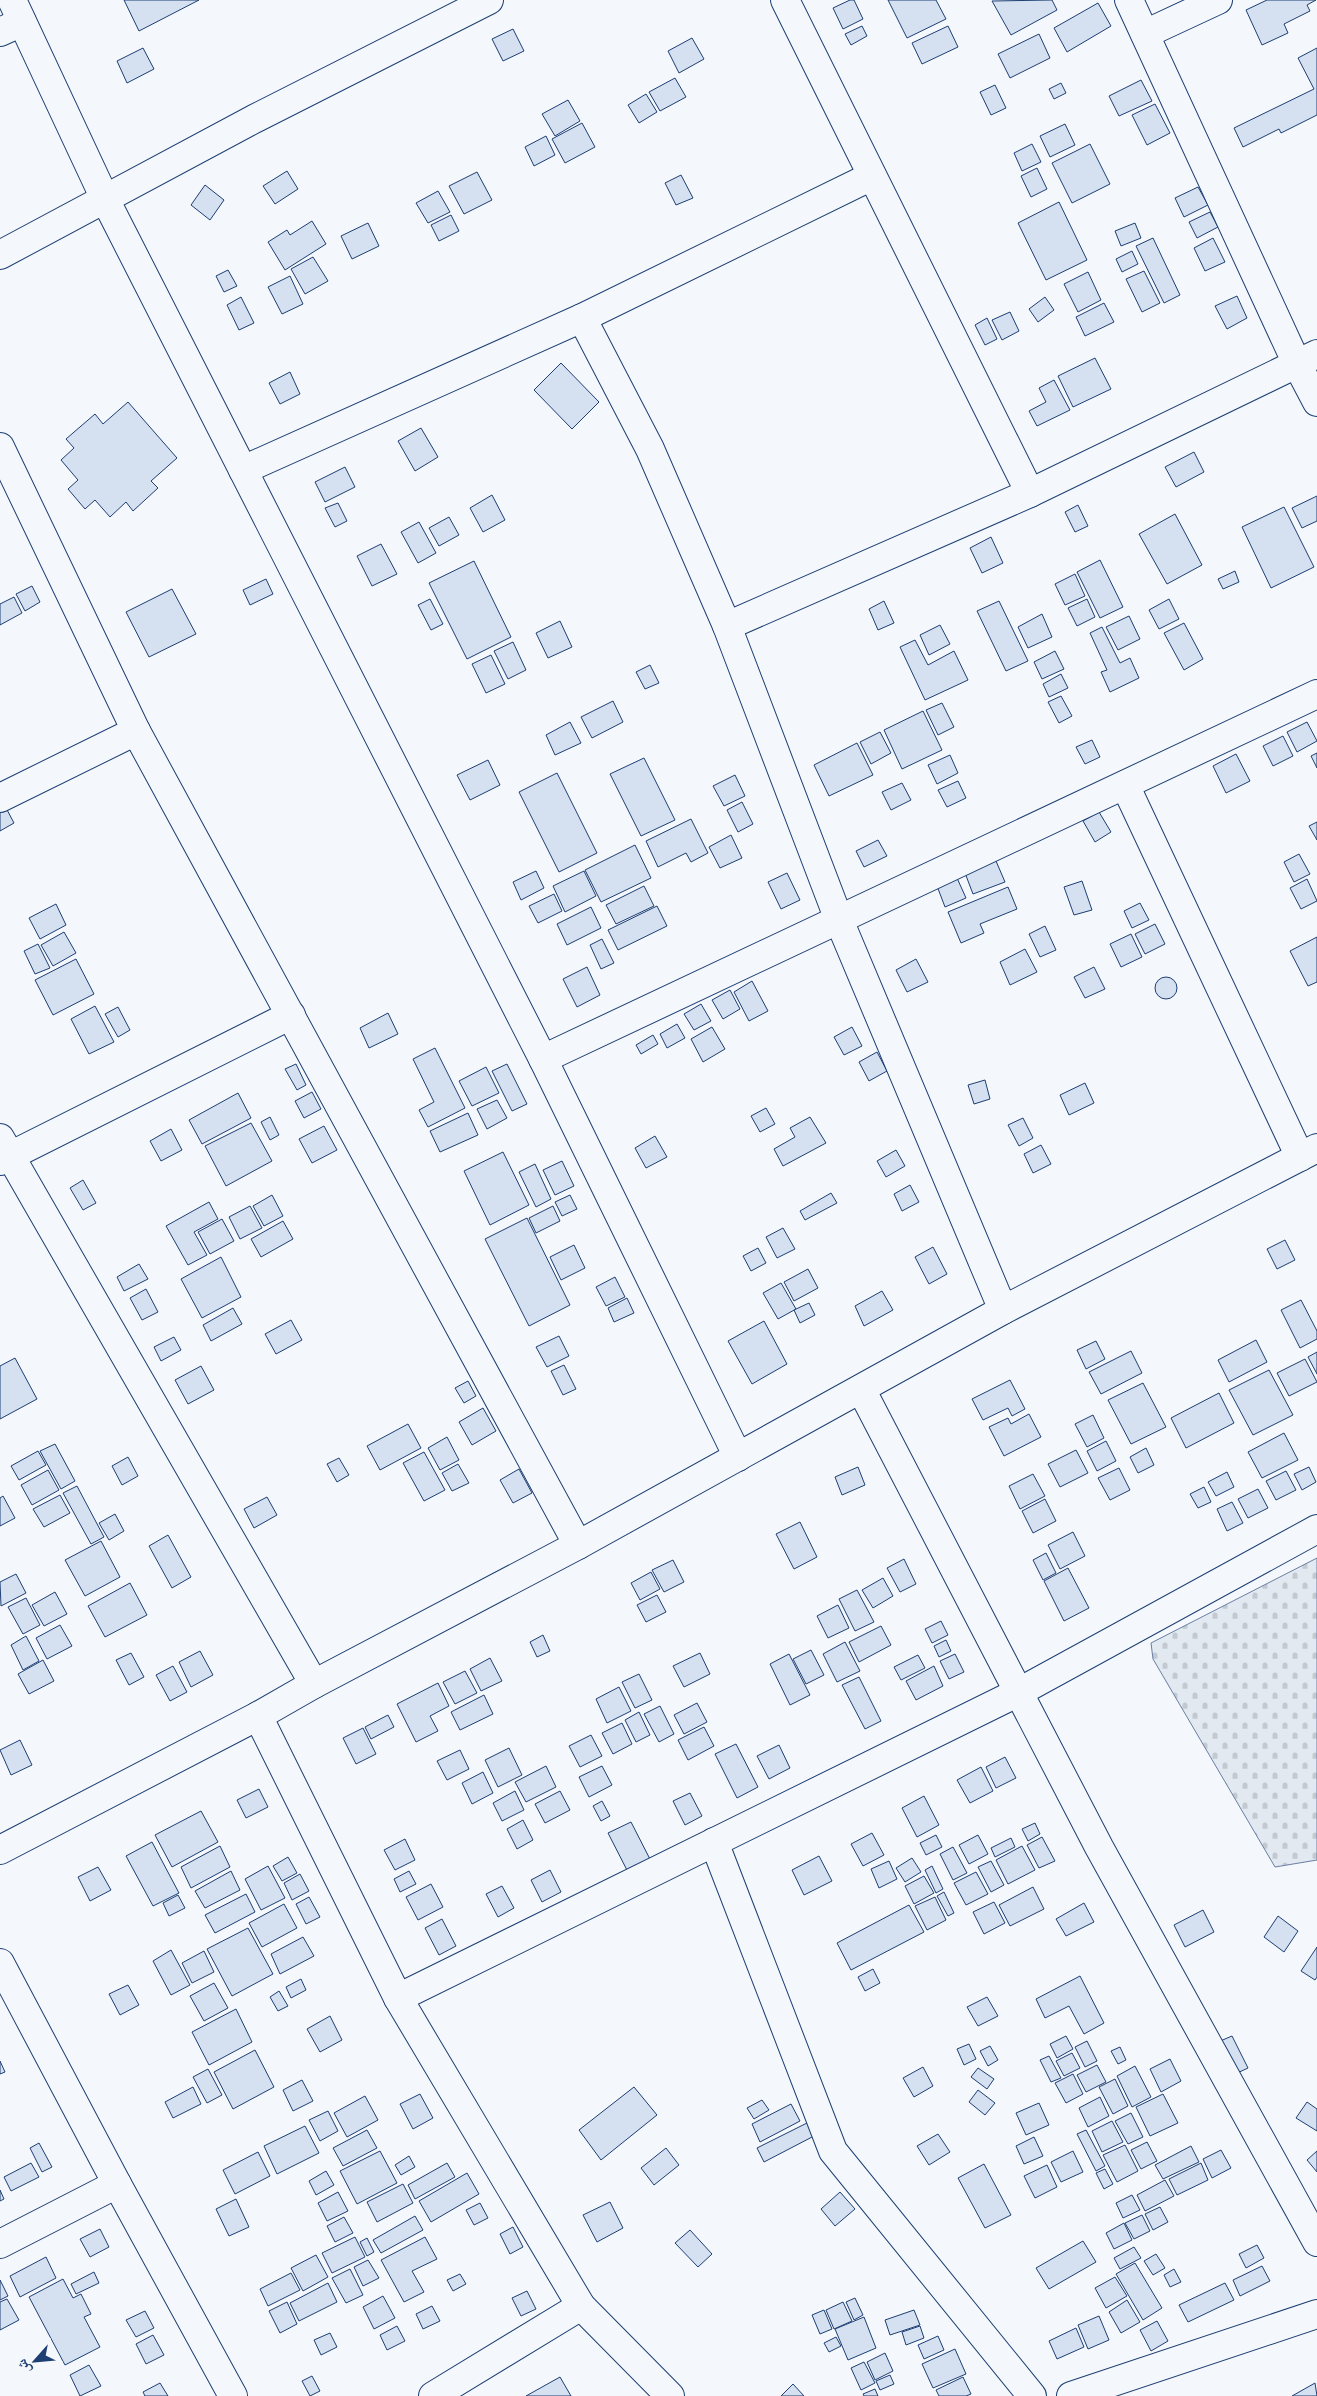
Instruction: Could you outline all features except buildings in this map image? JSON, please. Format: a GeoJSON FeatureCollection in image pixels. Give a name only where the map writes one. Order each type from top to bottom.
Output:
{"type":"FeatureCollection","features":[{"type":"Feature","properties":{"kind":"street"},"geometry":{"type":"LineString","coordinates":[[0,255],[254,119],[489,0]]}},
{"type":"Feature","properties":{"kind":"street"},"geometry":{"type":"LineString","coordinates":[[785,0],[1030,493]]}},
{"type":"Feature","properties":{"kind":"street"},"geometry":{"type":"LineString","coordinates":[[1129,0],[1307,359],[1317,402]]}},
{"type":"Feature","properties":{"kind":"street"},"geometry":{"type":"LineString","coordinates":[[1145,34],[1218,0]]}},
{"type":"Feature","properties":{"kind":"street"},"geometry":{"type":"LineString","coordinates":[[12,18],[543,1059],[738,1456]]}},
{"type":"Feature","properties":{"kind":"street"},"geometry":{"type":"LineString","coordinates":[[243,470],[582,318],[872,176]]}},
{"type":"Feature","properties":{"kind":"street"},"geometry":{"type":"LineString","coordinates":[[582,318],[650,449],[727,626],[839,920],[1003,1310]]}},
{"type":"Feature","properties":{"kind":"street"},"geometry":{"type":"LineString","coordinates":[[727,626],[1030,493],[1307,359]]}},
{"type":"Feature","properties":{"kind":"street"},"geometry":{"type":"LineString","coordinates":[[0,447],[136,731],[578,1546]]}},
{"type":"Feature","properties":{"kind":"street"},"geometry":{"type":"LineString","coordinates":[[543,1059],[1317,694]]}},
{"type":"Feature","properties":{"kind":"street"},"geometry":{"type":"LineString","coordinates":[[0,798],[136,731]]}},
{"type":"Feature","properties":{"kind":"street"},"geometry":{"type":"LineString","coordinates":[[1,1848],[258,1716],[314,1684],[578,1546],[1003,1310],[1308,1152],[1125,785]]}},
{"type":"Feature","properties":{"kind":"street"},"geometry":{"type":"LineString","coordinates":[[291,1015],[3,1152],[314,1684]]}},
{"type":"Feature","properties":{"kind":"street"},"geometry":{"type":"LineString","coordinates":[[862,1389],[1098,1847],[1317,2242]]}},
{"type":"Feature","properties":{"kind":"street"},"geometry":{"type":"LineString","coordinates":[[398,1998],[1019,1692],[1317,1530]]}},
{"type":"Feature","properties":{"kind":"street"},"geometry":{"type":"LineString","coordinates":[[258,1716],[398,1998],[581,2306],[670,2396]]}},
{"type":"Feature","properties":{"kind":"street"},"geometry":{"type":"LineString","coordinates":[[714,1842],[833,2152],[1032,2396]]}},
{"type":"Feature","properties":{"kind":"street"},"geometry":{"type":"LineString","coordinates":[[0,1963],[117,2184],[233,2396]]}},
{"type":"Feature","properties":{"kind":"street"},"geometry":{"type":"LineString","coordinates":[[0,2244],[117,2184]]}},
{"type":"Feature","properties":{"kind":"street"},"geometry":{"type":"LineString","coordinates":[[433,2396],[581,2306]]}},
{"type":"Feature","properties":{"kind":"street"},"geometry":{"type":"LineString","coordinates":[[1071,2396],[1317,2314]]}},
{"type":"Feature","properties":{"kind":"green space"},"geometry":{"type":"Polygon","coordinates":[[[1317,1558],[1317,1860],[1275,1867],[1153,1659],[1151,1643],[1317,1558]]]}}]}
